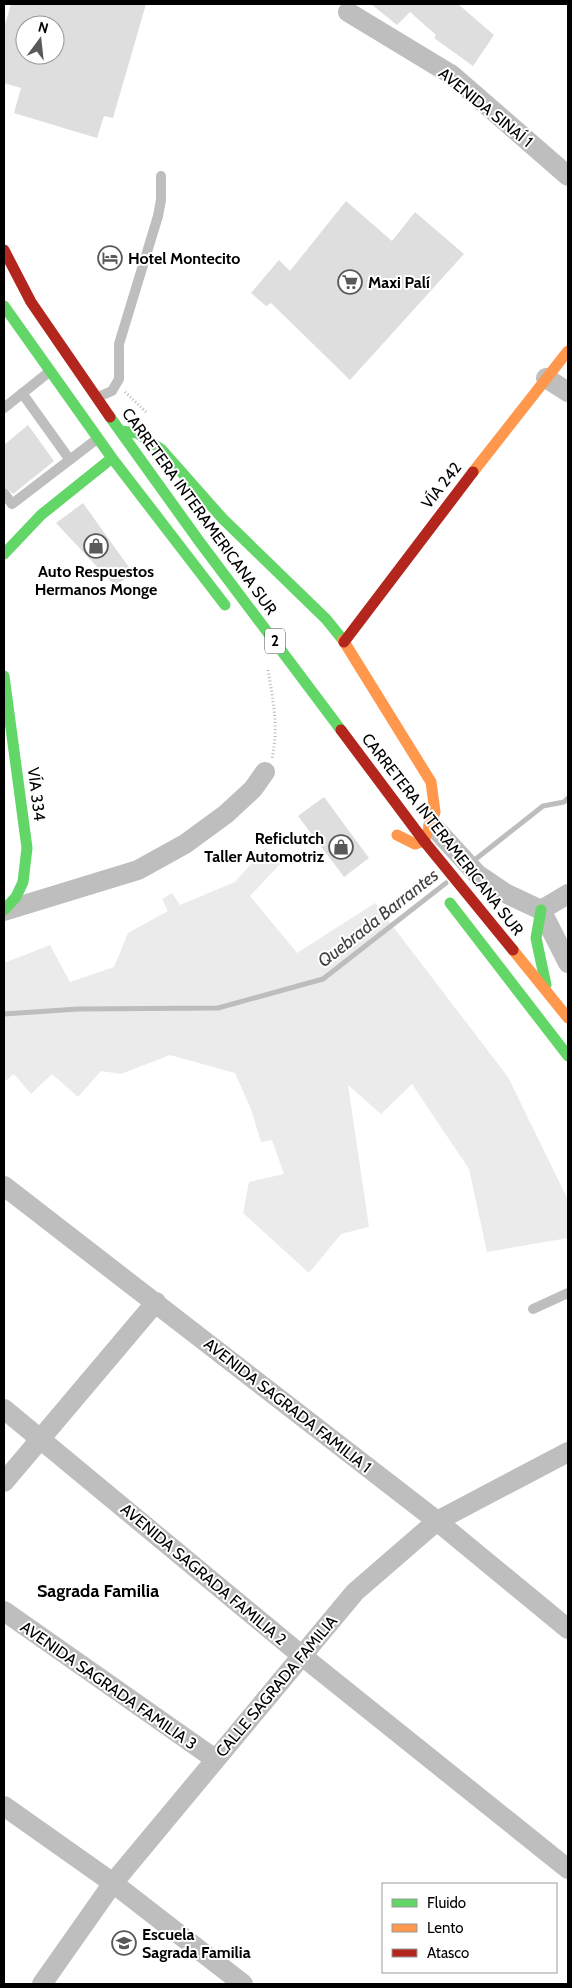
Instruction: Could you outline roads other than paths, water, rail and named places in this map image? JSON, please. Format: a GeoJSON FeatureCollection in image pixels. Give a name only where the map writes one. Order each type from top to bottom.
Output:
{"type":"FeatureCollection","features":[{"type":"Feature","properties":{"kind":"main road","name":"CARRETERA INTERAMERICANA SUR"},"geometry":{"type":"LineString","coordinates":[[4,250],[31,302],[176,508],[428,833],[568,1018]]}},
{"type":"Feature","properties":{"kind":"main road"},"geometry":{"type":"LineString","coordinates":[[4,299],[81,389],[97,398]]}},
{"type":"Feature","properties":{"kind":"main road"},"geometry":{"type":"LineString","coordinates":[[4,306],[9,323],[49,372],[112,458],[232,614]]}},
{"type":"Feature","properties":{"kind":"main road","name":"VÍA 242"},"geometry":{"type":"LineString","coordinates":[[344,642],[438,514],[568,351]]}},
{"type":"Feature","properties":{"kind":"main road"},"geometry":{"type":"LineString","coordinates":[[109,414],[112,458]]}},
{"type":"Feature","properties":{"kind":"main road"},"geometry":{"type":"LineString","coordinates":[[121,431],[137,433],[161,449],[223,519],[326,618],[344,642],[431,782],[436,798],[428,833],[415,844],[394,831],[416,859]]}},
{"type":"Feature","properties":{"kind":"main road"},"geometry":{"type":"LineString","coordinates":[[112,458],[150,484],[176,508]]}},
{"type":"Feature","properties":{"kind":"main road"},"geometry":{"type":"LineString","coordinates":[[4,554],[42,515],[112,458]]}},
{"type":"Feature","properties":{"kind":"main road","name":"VÍA 334"},"geometry":{"type":"LineString","coordinates":[[4,676],[24,816],[26,866],[20,892],[13,903],[4,911]]}},
{"type":"Feature","properties":{"kind":"main road"},"geometry":{"type":"LineString","coordinates":[[440,890],[568,1056]]}},
{"type":"Feature","properties":{"kind":"main road"},"geometry":{"type":"LineString","coordinates":[[541,910],[535,925],[536,952],[548,993]]}},
{"type":"Feature","properties":{"kind":"street","name":"AVENIDA SINAÍ 1"},"geometry":{"type":"LineString","coordinates":[[348,12],[452,75],[568,176]]}},
{"type":"Feature","properties":{"kind":"street"},"geometry":{"type":"LineString","coordinates":[[546,378],[568,392]]}},
{"type":"Feature","properties":{"kind":"street"},"geometry":{"type":"LineString","coordinates":[[4,911],[138,870],[185,844],[226,814],[254,789],[265,772]]}},
{"type":"Feature","properties":{"kind":"street"},"geometry":{"type":"LineString","coordinates":[[428,833],[477,874],[505,893],[541,910],[568,963]]}},
{"type":"Feature","properties":{"kind":"street"},"geometry":{"type":"LineString","coordinates":[[541,910],[568,894]]}},
{"type":"Feature","properties":{"kind":"street","name":"AVENIDA SAGRADA FAMILIA 1"},"geometry":{"type":"LineString","coordinates":[[4,1186],[437,1521],[568,1629]]}},
{"type":"Feature","properties":{"kind":"street"},"geometry":{"type":"LineString","coordinates":[[4,1482],[156,1302]]}},
{"type":"Feature","properties":{"kind":"street","name":"AVENIDA SAGRADA FAMILIA 2"},"geometry":{"type":"LineString","coordinates":[[4,1408],[301,1655],[568,1870]]}},
{"type":"Feature","properties":{"kind":"street","name":"CALLE SAGRADA FAMILIA"},"geometry":{"type":"LineString","coordinates":[[42,1984],[113,1883],[214,1759],[355,1592],[437,1521],[568,1452]]}},
{"type":"Feature","properties":{"kind":"street","name":"AVENIDA SAGRADA FAMILIA 3"},"geometry":{"type":"LineString","coordinates":[[4,1611],[214,1759]]}},
{"type":"Feature","properties":{"kind":"street"},"geometry":{"type":"LineString","coordinates":[[4,1806],[113,1883],[243,1984]]}},
{"type":"Feature","properties":{"kind":"lane"},"geometry":{"type":"LineString","coordinates":[[97,398],[112,391],[118,379],[119,344],[158,216],[161,200],[161,176]]}},
{"type":"Feature","properties":{"kind":"lane"},"geometry":{"type":"LineString","coordinates":[[4,408],[49,372]]}},
{"type":"Feature","properties":{"kind":"lane"},"geometry":{"type":"LineString","coordinates":[[22,393],[70,460]]}},
{"type":"Feature","properties":{"kind":"lane"},"geometry":{"type":"LineString","coordinates":[[4,493],[12,504],[97,438]]}},
{"type":"Feature","properties":{"kind":"lane"},"geometry":{"type":"LineString","coordinates":[[533,1309],[568,1293]]}},
{"type":"Feature","properties":{"kind":"waterway","name":"Quebrada Barrantes"},"geometry":{"type":"LineString","coordinates":[[472,862],[543,806],[564,802],[568,798]]}},
{"type":"Feature","properties":{"kind":"waterway","name":"Quebrada Barrantes"},"geometry":{"type":"LineString","coordinates":[[4,1014],[78,1009],[218,1008],[323,979],[446,883]]}},
{"type":"Feature","properties":{"kind":"place","name":"Hotel Montecito"},"geometry":{"type":"Point","coordinates":[110,258]}},
{"type":"Feature","properties":{"kind":"place","name":"Maxi Palí"},"geometry":{"type":"Point","coordinates":[350,282]}},
{"type":"Feature","properties":{"kind":"place","name":"Auto Respuestos Hermanos Monge"},"geometry":{"type":"Point","coordinates":[96,546]}},
{"type":"Feature","properties":{"kind":"place","name":"Reficlutch Taller Automotriz"},"geometry":{"type":"Point","coordinates":[341,847]}},
{"type":"Feature","properties":{"kind":"place","name":"Escuela Sagrada Familia"},"geometry":{"type":"Point","coordinates":[124,1943]}},
{"type":"Feature","properties":{"kind":"district","name":"Sagrada Familia"},"geometry":{"type":"Point","coordinates":[98,1591]}}]}
